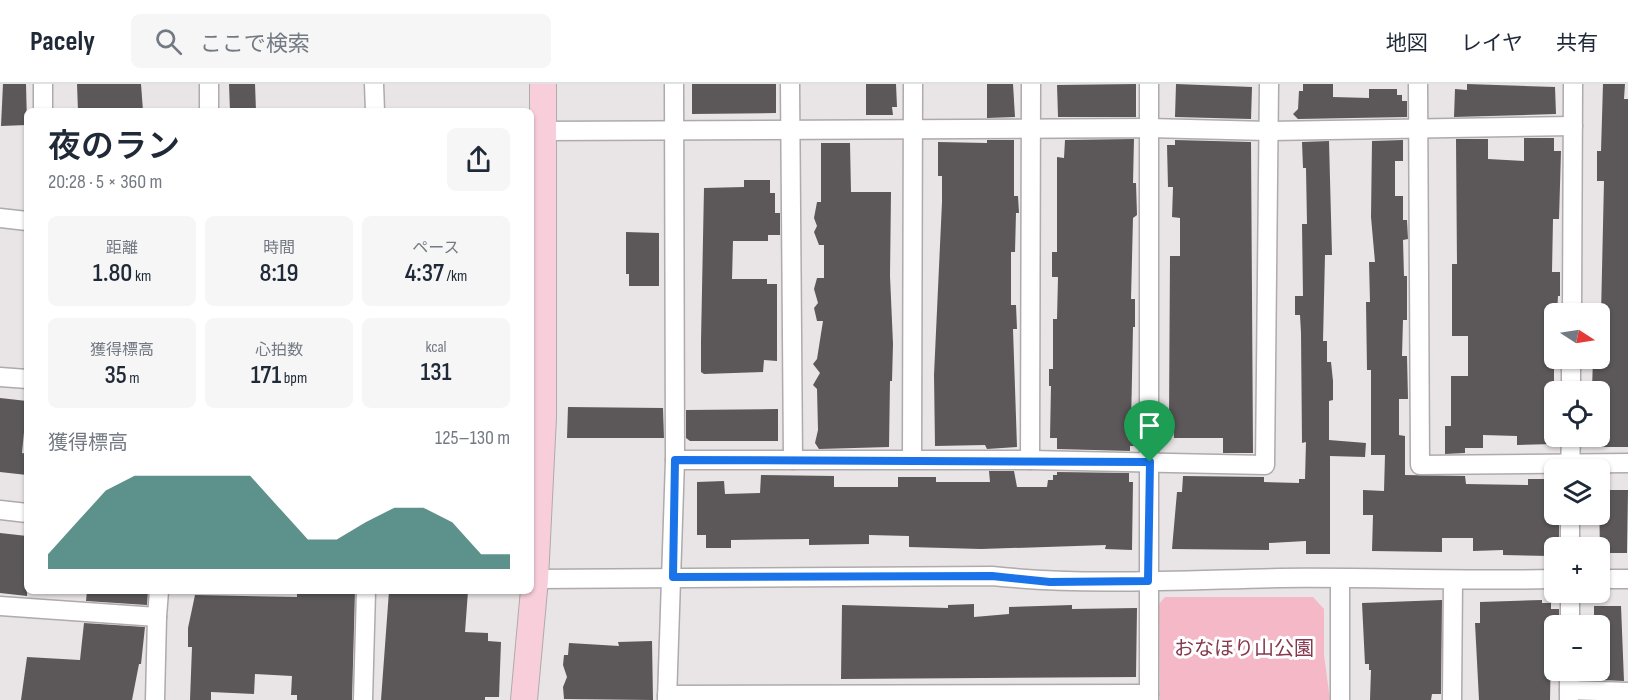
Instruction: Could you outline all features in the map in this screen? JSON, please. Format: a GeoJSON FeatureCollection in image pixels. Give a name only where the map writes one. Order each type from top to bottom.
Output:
{"type":"FeatureCollection","features":[{"type":"Feature","properties":{"kind":"street"},"geometry":{"type":"LineString","coordinates":[[43,84],[43,108]]}},
{"type":"Feature","properties":{"kind":"street"},"geometry":{"type":"LineString","coordinates":[[209,84],[209,108]]}},
{"type":"Feature","properties":{"kind":"street"},"geometry":{"type":"LineString","coordinates":[[374,84],[375,108]]}},
{"type":"Feature","properties":{"kind":"street"},"geometry":{"type":"LineString","coordinates":[[534,590],[543,417],[537,267],[543,84]]}},
{"type":"Feature","properties":{"kind":"street"},"geometry":{"type":"LineString","coordinates":[[674,84],[675,460],[673,577],[667,697],[1149,697],[1149,84]]}},
{"type":"Feature","properties":{"kind":"street"},"geometry":{"type":"LineString","coordinates":[[790,84],[793,460]]}},
{"type":"Feature","properties":{"kind":"street"},"geometry":{"type":"LineString","coordinates":[[912,459],[913,84]]}},
{"type":"Feature","properties":{"kind":"street"},"geometry":{"type":"LineString","coordinates":[[1030,460],[1031,84]]}},
{"type":"Feature","properties":{"kind":"street"},"geometry":{"type":"LineString","coordinates":[[675,460],[912,459],[1265,465],[1269,84]]}},
{"type":"Feature","properties":{"kind":"street"},"geometry":{"type":"LineString","coordinates":[[1418,84],[1420,465],[1544,467]]}},
{"type":"Feature","properties":{"kind":"street"},"geometry":{"type":"LineString","coordinates":[[1572,303],[1573,84]]}},
{"type":"Feature","properties":{"kind":"street"},"geometry":{"type":"LineString","coordinates":[[543,131],[913,131],[1149,128],[1268,131],[1573,126]]}},
{"type":"Feature","properties":{"kind":"street"},"geometry":{"type":"LineString","coordinates":[[0,218],[24,221]]}},
{"type":"Feature","properties":{"kind":"street"},"geometry":{"type":"LineString","coordinates":[[0,377],[24,379]]}},
{"type":"Feature","properties":{"kind":"street"},"geometry":{"type":"LineString","coordinates":[[1610,464],[1628,463]]}},
{"type":"Feature","properties":{"kind":"street"},"geometry":{"type":"LineString","coordinates":[[0,510],[24,513]]}},
{"type":"Feature","properties":{"kind":"street"},"geometry":{"type":"LineString","coordinates":[[535,579],[992,576],[1050,582],[1544,579]]}},
{"type":"Feature","properties":{"kind":"street"},"geometry":{"type":"LineString","coordinates":[[1340,579],[1340,700]]}},
{"type":"Feature","properties":{"kind":"street"},"geometry":{"type":"LineString","coordinates":[[1610,579],[1628,579]]}},
{"type":"Feature","properties":{"kind":"street"},"geometry":{"type":"LineString","coordinates":[[1452,700],[1453,581]]}},
{"type":"Feature","properties":{"kind":"street"},"geometry":{"type":"LineString","coordinates":[[155,700],[159,594]]}},
{"type":"Feature","properties":{"kind":"street"},"geometry":{"type":"LineString","coordinates":[[363,700],[366,594]]}},
{"type":"Feature","properties":{"kind":"street"},"geometry":{"type":"LineString","coordinates":[[524,700],[534,594]]}},
{"type":"Feature","properties":{"kind":"street"},"geometry":{"type":"LineString","coordinates":[[0,606],[157,616]]}},
{"type":"Feature","properties":{"kind":"street"},"geometry":{"type":"LineString","coordinates":[[1569,695],[1628,692]]}},
{"type":"Feature","properties":{"kind":"green space","name":"おなほり山公園"},"geometry":{"type":"Polygon","coordinates":[[[1165,597],[1313,597],[1324,609],[1324,655],[1330,700],[1160,700],[1159,604],[1165,597]]]}},
{"type":"Feature","properties":{"kind":"building"},"geometry":{"type":"Polygon","coordinates":[[[3,84],[26,84],[24,125],[1,126],[3,84]]]}},
{"type":"Feature","properties":{"kind":"building"},"geometry":{"type":"Polygon","coordinates":[[[77,84],[141,84],[143,108],[78,108],[77,84]]]}},
{"type":"Feature","properties":{"kind":"building"},"geometry":{"type":"Polygon","coordinates":[[[229,84],[255,84],[256,108],[230,108],[229,84]]]}},
{"type":"Feature","properties":{"kind":"building"},"geometry":{"type":"Polygon","coordinates":[[[692,84],[776,84],[776,113],[692,114],[692,84]]]}},
{"type":"Feature","properties":{"kind":"building"},"geometry":{"type":"Polygon","coordinates":[[[866,84],[896,84],[897,107],[892,107],[893,115],[866,115],[866,84]]]}},
{"type":"Feature","properties":{"kind":"building"},"geometry":{"type":"Polygon","coordinates":[[[987,84],[1013,84],[1015,117],[987,118],[987,84]]]}},
{"type":"Feature","properties":{"kind":"building"},"geometry":{"type":"Polygon","coordinates":[[[1136,84],[1136,117],[1058,117],[1057,85],[1136,84]]]}},
{"type":"Feature","properties":{"kind":"building"},"geometry":{"type":"Polygon","coordinates":[[[1176,84],[1252,87],[1251,119],[1175,117],[1176,84]]]}},
{"type":"Feature","properties":{"kind":"building"},"geometry":{"type":"Polygon","coordinates":[[[1303,84],[1333,84],[1333,97],[1369,98],[1369,89],[1397,89],[1397,95],[1402,95],[1402,101],[1407,101],[1407,117],[1298,119],[1293,114],[1298,109],[1299,91],[1303,91],[1303,84]]]}},
{"type":"Feature","properties":{"kind":"building"},"geometry":{"type":"Polygon","coordinates":[[[1467,84],[1555,87],[1556,114],[1454,117],[1455,89],[1467,90],[1467,84]]]}},
{"type":"Feature","properties":{"kind":"building"},"geometry":{"type":"Polygon","coordinates":[[[1603,84],[1625,84],[1624,99],[1628,99],[1628,447],[1610,447],[1610,381],[1592,381],[1593,369],[1610,369],[1610,303],[1601,303],[1604,181],[1597,181],[1597,151],[1601,151],[1603,84]]]}},
{"type":"Feature","properties":{"kind":"building"},"geometry":{"type":"Polygon","coordinates":[[[1524,138],[1554,138],[1554,151],[1561,151],[1559,219],[1553,219],[1552,272],[1560,272],[1560,296],[1558,296],[1558,303],[1544,303],[1544,369],[1554,369],[1554,381],[1544,381],[1544,444],[1517,445],[1517,436],[1483,435],[1483,448],[1465,448],[1465,453],[1445,454],[1445,426],[1451,426],[1451,376],[1468,376],[1468,336],[1452,336],[1452,264],[1457,264],[1456,139],[1488,139],[1488,159],[1524,161],[1524,138]]]}},
{"type":"Feature","properties":{"kind":"building"},"geometry":{"type":"Polygon","coordinates":[[[1134,139],[1133,183],[1136,183],[1137,215],[1133,218],[1131,299],[1135,299],[1135,327],[1133,327],[1131,426],[1136,426],[1136,446],[1130,446],[1130,451],[1057,449],[1057,438],[1050,438],[1049,369],[1053,369],[1053,319],[1057,319],[1058,277],[1052,277],[1052,252],[1057,252],[1057,157],[1064,158],[1065,140],[1134,139]]]}},
{"type":"Feature","properties":{"kind":"building"},"geometry":{"type":"Polygon","coordinates":[[[987,140],[1014,140],[1014,196],[1018,196],[1019,213],[1016,213],[1015,252],[1011,252],[1011,305],[1016,305],[1017,329],[1013,329],[1017,447],[987,449],[985,445],[935,446],[934,375],[942,202],[942,176],[938,176],[938,142],[987,143],[987,140]]]}},
{"type":"Feature","properties":{"kind":"building"},"geometry":{"type":"Polygon","coordinates":[[[1175,140],[1251,142],[1253,453],[1223,453],[1223,438],[1174,438],[1173,419],[1169,419],[1170,256],[1180,256],[1180,218],[1172,217],[1173,187],[1168,187],[1167,145],[1175,145],[1175,140]]]}},
{"type":"Feature","properties":{"kind":"building"},"geometry":{"type":"Polygon","coordinates":[[[1403,140],[1403,161],[1395,161],[1395,196],[1403,196],[1403,220],[1407,220],[1408,239],[1403,240],[1404,276],[1407,276],[1407,320],[1403,320],[1402,356],[1407,356],[1408,399],[1399,399],[1399,435],[1405,436],[1405,475],[1465,476],[1466,484],[1528,485],[1528,479],[1544,479],[1544,525],[1559,525],[1559,537],[1544,537],[1544,556],[1503,555],[1503,550],[1473,551],[1473,538],[1442,538],[1442,552],[1372,551],[1373,515],[1363,515],[1363,490],[1384,491],[1385,455],[1371,455],[1371,370],[1367,370],[1366,302],[1370,302],[1369,262],[1375,262],[1371,217],[1372,141],[1403,140]]]}},
{"type":"Feature","properties":{"kind":"building"},"geometry":{"type":"Polygon","coordinates":[[[1329,141],[1332,255],[1325,255],[1323,341],[1327,341],[1327,362],[1331,362],[1333,381],[1333,400],[1329,401],[1329,440],[1366,443],[1365,457],[1330,456],[1330,554],[1306,554],[1306,541],[1269,543],[1269,550],[1172,549],[1177,492],[1182,492],[1183,476],[1264,477],[1264,482],[1299,483],[1299,479],[1305,479],[1306,442],[1302,443],[1300,315],[1295,315],[1295,296],[1303,296],[1302,224],[1307,224],[1306,168],[1303,168],[1302,142],[1329,141]]]}},
{"type":"Feature","properties":{"kind":"building"},"geometry":{"type":"Polygon","coordinates":[[[821,143],[850,143],[851,192],[891,192],[890,276],[893,344],[889,447],[819,449],[815,443],[818,430],[817,389],[813,385],[820,373],[813,364],[817,359],[823,321],[817,321],[814,308],[818,303],[814,289],[817,278],[824,278],[824,245],[819,245],[814,232],[817,226],[814,218],[817,202],[821,202],[821,143]]]}},
{"type":"Feature","properties":{"kind":"building"},"geometry":{"type":"Polygon","coordinates":[[[744,180],[770,180],[770,193],[775,193],[775,213],[780,213],[780,235],[768,235],[768,241],[733,241],[732,279],[767,279],[767,284],[777,284],[777,361],[764,360],[763,372],[704,374],[701,372],[701,341],[704,188],[744,187],[744,180]]]}},
{"type":"Feature","properties":{"kind":"building"},"geometry":{"type":"Polygon","coordinates":[[[626,232],[659,233],[659,286],[629,286],[629,274],[626,274],[626,232]]]}},
{"type":"Feature","properties":{"kind":"building"},"geometry":{"type":"Polygon","coordinates":[[[0,398],[24,401],[22,453],[24,453],[24,475],[0,472],[0,398]]]}},
{"type":"Feature","properties":{"kind":"building"},"geometry":{"type":"Polygon","coordinates":[[[568,407],[663,408],[664,438],[567,438],[568,407]]]}},
{"type":"Feature","properties":{"kind":"building"},"geometry":{"type":"Polygon","coordinates":[[[778,409],[778,441],[690,441],[686,438],[686,410],[778,409]]]}},
{"type":"Feature","properties":{"kind":"building"},"geometry":{"type":"Polygon","coordinates":[[[989,471],[1014,471],[1017,487],[1047,487],[1048,480],[1053,480],[1053,475],[1057,475],[1057,472],[1129,473],[1129,482],[1133,482],[1132,550],[1105,549],[1106,545],[981,549],[909,547],[909,536],[869,535],[869,544],[809,545],[809,539],[731,540],[731,548],[706,548],[706,535],[697,535],[697,482],[724,481],[725,494],[760,493],[761,475],[834,476],[834,487],[898,487],[898,477],[936,477],[936,482],[990,482],[989,471]]]}},
{"type":"Feature","properties":{"kind":"building"},"geometry":{"type":"Polygon","coordinates":[[[1610,490],[1628,490],[1627,553],[1610,553],[1610,537],[1600,537],[1600,525],[1610,525],[1610,490]]]}},
{"type":"Feature","properties":{"kind":"building"},"geometry":{"type":"Polygon","coordinates":[[[0,533],[24,536],[24,594],[27,596],[0,593],[0,533]]]}},
{"type":"Feature","properties":{"kind":"building"},"geometry":{"type":"Polygon","coordinates":[[[87,594],[148,594],[147,605],[86,601],[87,594]]]}},
{"type":"Feature","properties":{"kind":"building"},"geometry":{"type":"Polygon","coordinates":[[[297,594],[355,594],[352,700],[297,700],[297,695],[291,695],[292,676],[255,674],[254,694],[211,692],[211,700],[190,700],[192,647],[188,647],[188,628],[195,595],[297,597],[297,594]]]}},
{"type":"Feature","properties":{"kind":"building"},"geometry":{"type":"Polygon","coordinates":[[[389,594],[468,594],[465,632],[488,633],[488,641],[501,642],[499,697],[485,697],[485,700],[381,700],[389,594]]]}},
{"type":"Feature","properties":{"kind":"building"},"geometry":{"type":"Polygon","coordinates":[[[1442,600],[1441,694],[1432,694],[1431,700],[1370,700],[1371,670],[1369,670],[1369,664],[1365,664],[1362,603],[1442,600]]]}},
{"type":"Feature","properties":{"kind":"building"},"geometry":{"type":"Polygon","coordinates":[[[1542,600],[1542,603],[1551,603],[1551,609],[1559,609],[1559,615],[1544,615],[1544,681],[1550,681],[1550,700],[1479,700],[1475,623],[1480,623],[1480,602],[1542,600]]]}},
{"type":"Feature","properties":{"kind":"building"},"geometry":{"type":"Polygon","coordinates":[[[974,604],[974,617],[1009,614],[1009,607],[1072,605],[1072,609],[1137,608],[1136,677],[841,679],[842,605],[948,608],[948,605],[974,604]]]}},
{"type":"Feature","properties":{"kind":"building"},"geometry":{"type":"Polygon","coordinates":[[[1594,606],[1621,606],[1624,681],[1610,680],[1610,615],[1594,615],[1594,606]]]}},
{"type":"Feature","properties":{"kind":"building"},"geometry":{"type":"Polygon","coordinates":[[[84,623],[145,627],[141,664],[139,664],[132,700],[21,700],[27,657],[80,660],[84,623]]]}},
{"type":"Feature","properties":{"kind":"building"},"geometry":{"type":"Polygon","coordinates":[[[652,641],[653,700],[564,699],[563,687],[567,677],[563,665],[564,655],[568,655],[569,643],[619,646],[618,642],[652,641]]]}},
{"type":"Feature","properties":{"kind":"route"},"geometry":{"type":"LineString","coordinates":[[912,459],[1150,462],[1148,581],[1050,582],[992,576],[673,577],[675,460],[912,459]]}}]}
